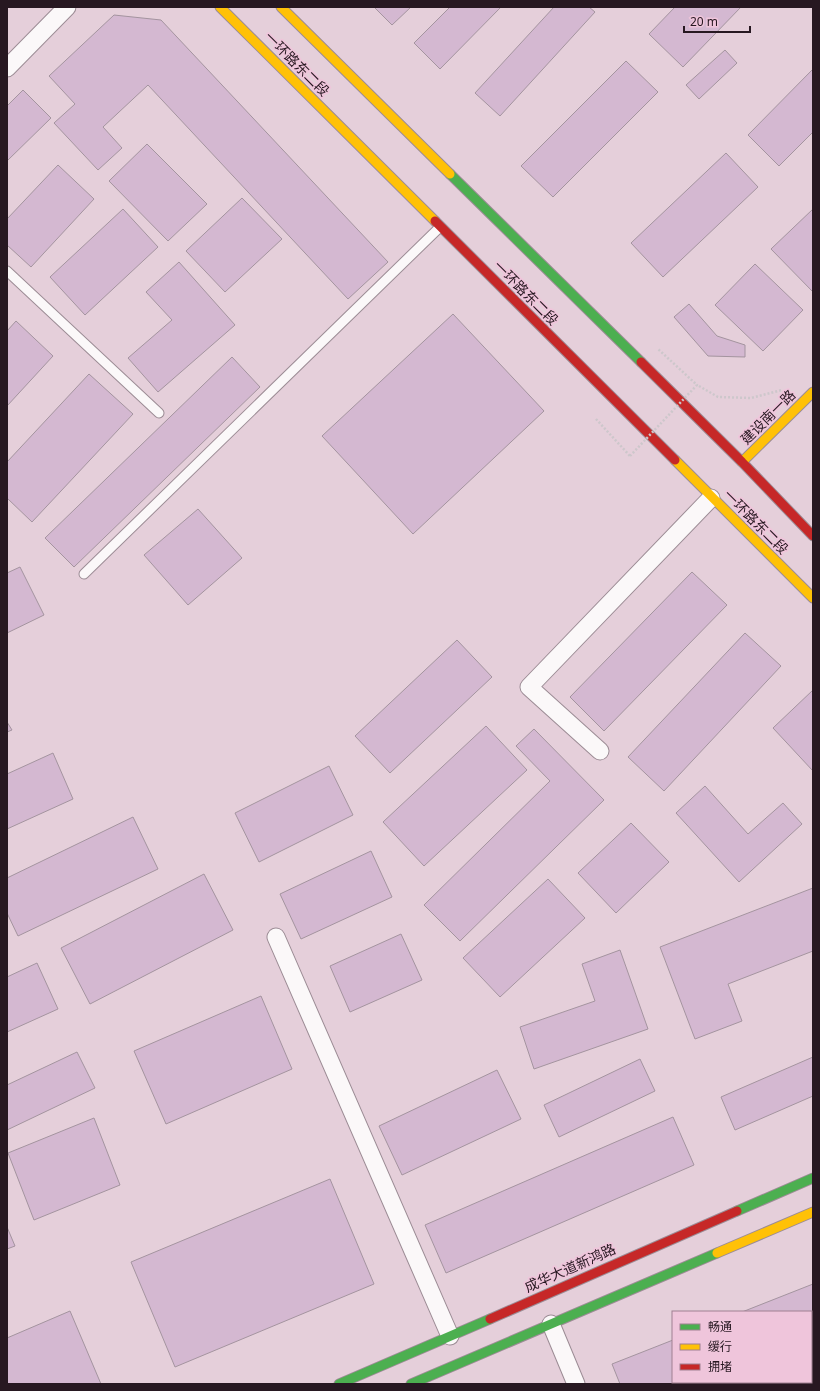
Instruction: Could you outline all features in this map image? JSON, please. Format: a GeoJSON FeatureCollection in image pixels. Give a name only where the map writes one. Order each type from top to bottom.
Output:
{"type":"FeatureCollection","features":[{"type":"Feature","properties":{"kind":"main road","name":"一环路东二段"},"geometry":{"type":"LineString","coordinates":[[220,7],[813,598]]}},
{"type":"Feature","properties":{"kind":"main road","name":"一环路东二段"},"geometry":{"type":"LineString","coordinates":[[281,7],[742,462],[813,536]]}},
{"type":"Feature","properties":{"kind":"main road","name":"建设南一路"},"geometry":{"type":"LineString","coordinates":[[742,462],[813,392]]}},
{"type":"Feature","properties":{"kind":"main road","name":"成华大道新鸿路"},"geometry":{"type":"LineString","coordinates":[[339,1384],[813,1178]]}},
{"type":"Feature","properties":{"kind":"main road"},"geometry":{"type":"LineString","coordinates":[[411,1384],[813,1212]]}},
{"type":"Feature","properties":{"kind":"street"},"geometry":{"type":"LineString","coordinates":[[7,68],[67,7]]}},
{"type":"Feature","properties":{"kind":"street"},"geometry":{"type":"LineString","coordinates":[[600,751],[529,687],[712,498]]}},
{"type":"Feature","properties":{"kind":"street"},"geometry":{"type":"LineString","coordinates":[[276,937],[450,1336]]}},
{"type":"Feature","properties":{"kind":"street"},"geometry":{"type":"LineString","coordinates":[[551,1324],[576,1384]]}},
{"type":"Feature","properties":{"kind":"lane"},"geometry":{"type":"LineString","coordinates":[[84,574],[440,227]]}},
{"type":"Feature","properties":{"kind":"lane"},"geometry":{"type":"LineString","coordinates":[[7,271],[159,413]]}},
{"type":"Feature","properties":{"kind":"path"},"geometry":{"type":"LineString","coordinates":[[658,349],[697,385],[718,397],[751,398],[784,389]]}},
{"type":"Feature","properties":{"kind":"path"},"geometry":{"type":"LineString","coordinates":[[596,419],[630,456],[697,385]]}},
{"type":"Feature","properties":{"kind":"building"},"geometry":{"type":"Polygon","coordinates":[[[374,7],[411,7],[392,25],[374,7]]]}},
{"type":"Feature","properties":{"kind":"building"},"geometry":{"type":"Polygon","coordinates":[[[450,7],[501,7],[440,69],[414,43],[450,7]]]}},
{"type":"Feature","properties":{"kind":"building"},"geometry":{"type":"Polygon","coordinates":[[[554,7],[589,7],[595,12],[500,116],[475,93],[554,7]]]}},
{"type":"Feature","properties":{"kind":"building"},"geometry":{"type":"Polygon","coordinates":[[[675,7],[741,7],[683,67],[649,34],[675,7]]]}},
{"type":"Feature","properties":{"kind":"building"},"geometry":{"type":"Polygon","coordinates":[[[114,15],[161,20],[388,262],[348,299],[148,85],[103,127],[122,148],[98,170],[54,123],[75,104],[49,76],[114,15]]]}},
{"type":"Feature","properties":{"kind":"building"},"geometry":{"type":"Polygon","coordinates":[[[725,50],[737,63],[699,99],[686,85],[725,50]]]}},
{"type":"Feature","properties":{"kind":"building"},"geometry":{"type":"Polygon","coordinates":[[[626,61],[658,92],[553,197],[521,166],[626,61]]]}},
{"type":"Feature","properties":{"kind":"building"},"geometry":{"type":"Polygon","coordinates":[[[813,69],[813,132],[779,166],[748,135],[813,69]]]}},
{"type":"Feature","properties":{"kind":"building"},"geometry":{"type":"Polygon","coordinates":[[[23,90],[51,118],[7,161],[7,106],[23,90]]]}},
{"type":"Feature","properties":{"kind":"building"},"geometry":{"type":"Polygon","coordinates":[[[147,144],[207,204],[168,241],[109,181],[147,144]]]}},
{"type":"Feature","properties":{"kind":"building"},"geometry":{"type":"Polygon","coordinates":[[[726,153],[758,187],[663,277],[631,243],[726,153]]]}},
{"type":"Feature","properties":{"kind":"building"},"geometry":{"type":"Polygon","coordinates":[[[58,165],[94,199],[31,267],[7,245],[7,219],[58,165]]]}},
{"type":"Feature","properties":{"kind":"building"},"geometry":{"type":"Polygon","coordinates":[[[242,198],[282,239],[225,292],[186,251],[242,198]]]}},
{"type":"Feature","properties":{"kind":"building"},"geometry":{"type":"Polygon","coordinates":[[[123,209],[158,247],[85,315],[50,277],[123,209]]]}},
{"type":"Feature","properties":{"kind":"building"},"geometry":{"type":"Polygon","coordinates":[[[813,209],[813,292],[771,249],[813,209]]]}},
{"type":"Feature","properties":{"kind":"building"},"geometry":{"type":"Polygon","coordinates":[[[179,262],[235,325],[158,392],[128,358],[172,320],[146,292],[179,262]]]}},
{"type":"Feature","properties":{"kind":"building"},"geometry":{"type":"Polygon","coordinates":[[[755,264],[803,310],[763,351],[715,305],[755,264]]]}},
{"type":"Feature","properties":{"kind":"building"},"geometry":{"type":"Polygon","coordinates":[[[689,304],[717,336],[745,345],[745,357],[708,356],[674,317],[689,304]]]}},
{"type":"Feature","properties":{"kind":"building"},"geometry":{"type":"Polygon","coordinates":[[[453,314],[544,411],[413,534],[322,436],[453,314]]]}},
{"type":"Feature","properties":{"kind":"building"},"geometry":{"type":"Polygon","coordinates":[[[16,321],[53,356],[7,406],[7,331],[16,321]]]}},
{"type":"Feature","properties":{"kind":"building"},"geometry":{"type":"Polygon","coordinates":[[[232,357],[260,387],[74,567],[45,538],[232,357]]]}},
{"type":"Feature","properties":{"kind":"building"},"geometry":{"type":"Polygon","coordinates":[[[89,374],[133,414],[32,522],[7,498],[7,462],[89,374]]]}},
{"type":"Feature","properties":{"kind":"building"},"geometry":{"type":"Polygon","coordinates":[[[198,509],[242,558],[188,605],[144,555],[198,509]]]}},
{"type":"Feature","properties":{"kind":"building"},"geometry":{"type":"Polygon","coordinates":[[[20,567],[44,615],[7,633],[7,573],[20,567]]]}},
{"type":"Feature","properties":{"kind":"building"},"geometry":{"type":"Polygon","coordinates":[[[692,572],[727,605],[604,731],[570,697],[692,572]]]}},
{"type":"Feature","properties":{"kind":"building"},"geometry":{"type":"Polygon","coordinates":[[[745,633],[781,666],[664,791],[628,757],[745,633]]]}},
{"type":"Feature","properties":{"kind":"building"},"geometry":{"type":"Polygon","coordinates":[[[457,640],[492,677],[390,773],[355,736],[457,640]]]}},
{"type":"Feature","properties":{"kind":"building"},"geometry":{"type":"Polygon","coordinates":[[[813,690],[813,771],[773,728],[813,690]]]}},
{"type":"Feature","properties":{"kind":"building"},"geometry":{"type":"Polygon","coordinates":[[[7,722],[12,730],[7,732],[7,722]]]}},
{"type":"Feature","properties":{"kind":"building"},"geometry":{"type":"Polygon","coordinates":[[[486,726],[527,770],[424,866],[383,822],[486,726]]]}},
{"type":"Feature","properties":{"kind":"building"},"geometry":{"type":"Polygon","coordinates":[[[534,729],[604,800],[460,941],[424,905],[550,781],[516,746],[534,729]]]}},
{"type":"Feature","properties":{"kind":"building"},"geometry":{"type":"Polygon","coordinates":[[[53,753],[73,799],[7,829],[7,774],[53,753]]]}},
{"type":"Feature","properties":{"kind":"building"},"geometry":{"type":"Polygon","coordinates":[[[329,766],[353,815],[259,862],[235,813],[329,766]]]}},
{"type":"Feature","properties":{"kind":"building"},"geometry":{"type":"Polygon","coordinates":[[[705,786],[748,834],[783,803],[802,824],[739,882],[676,813],[705,786]]]}},
{"type":"Feature","properties":{"kind":"building"},"geometry":{"type":"Polygon","coordinates":[[[133,817],[158,869],[18,936],[7,913],[7,878],[133,817]]]}},
{"type":"Feature","properties":{"kind":"building"},"geometry":{"type":"Polygon","coordinates":[[[631,823],[669,862],[616,913],[578,873],[631,823]]]}},
{"type":"Feature","properties":{"kind":"building"},"geometry":{"type":"Polygon","coordinates":[[[371,851],[392,897],[301,939],[280,894],[371,851]]]}},
{"type":"Feature","properties":{"kind":"building"},"geometry":{"type":"Polygon","coordinates":[[[204,874],[233,930],[90,1004],[61,948],[204,874]]]}},
{"type":"Feature","properties":{"kind":"building"},"geometry":{"type":"Polygon","coordinates":[[[548,879],[585,918],[500,997],[463,958],[548,879]]]}},
{"type":"Feature","properties":{"kind":"building"},"geometry":{"type":"Polygon","coordinates":[[[813,888],[813,951],[728,984],[742,1021],[695,1039],[660,947],[813,888]]]}},
{"type":"Feature","properties":{"kind":"building"},"geometry":{"type":"Polygon","coordinates":[[[401,934],[422,980],[350,1012],[330,966],[401,934]]]}},
{"type":"Feature","properties":{"kind":"building"},"geometry":{"type":"Polygon","coordinates":[[[620,950],[648,1029],[534,1069],[520,1027],[595,1001],[582,964],[620,950]]]}},
{"type":"Feature","properties":{"kind":"building"},"geometry":{"type":"Polygon","coordinates":[[[37,963],[58,1009],[7,1032],[7,977],[37,963]]]}},
{"type":"Feature","properties":{"kind":"building"},"geometry":{"type":"Polygon","coordinates":[[[261,996],[292,1069],[166,1124],[134,1051],[261,996]]]}},
{"type":"Feature","properties":{"kind":"building"},"geometry":{"type":"Polygon","coordinates":[[[77,1052],[95,1088],[7,1130],[7,1085],[77,1052]]]}},
{"type":"Feature","properties":{"kind":"building"},"geometry":{"type":"Polygon","coordinates":[[[813,1057],[813,1096],[735,1130],[721,1097],[813,1057]]]}},
{"type":"Feature","properties":{"kind":"building"},"geometry":{"type":"Polygon","coordinates":[[[640,1059],[655,1091],[559,1137],[544,1105],[640,1059]]]}},
{"type":"Feature","properties":{"kind":"building"},"geometry":{"type":"Polygon","coordinates":[[[497,1070],[521,1119],[402,1175],[379,1126],[497,1070]]]}},
{"type":"Feature","properties":{"kind":"building"},"geometry":{"type":"Polygon","coordinates":[[[673,1117],[694,1165],[446,1273],[425,1225],[673,1117]]]}},
{"type":"Feature","properties":{"kind":"building"},"geometry":{"type":"Polygon","coordinates":[[[94,1118],[120,1185],[34,1220],[8,1153],[94,1118]]]}},
{"type":"Feature","properties":{"kind":"building"},"geometry":{"type":"Polygon","coordinates":[[[330,1179],[374,1284],[175,1367],[131,1262],[330,1179]]]}},
{"type":"Feature","properties":{"kind":"building"},"geometry":{"type":"Polygon","coordinates":[[[7,1227],[15,1246],[7,1249],[7,1227]]]}},
{"type":"Feature","properties":{"kind":"building"},"geometry":{"type":"Polygon","coordinates":[[[813,1284],[813,1336],[812,1311],[745,1311],[813,1284]]]}},
{"type":"Feature","properties":{"kind":"building"},"geometry":{"type":"Polygon","coordinates":[[[70,1311],[101,1384],[7,1384],[7,1338],[70,1311]]]}},
{"type":"Feature","properties":{"kind":"building"},"geometry":{"type":"Polygon","coordinates":[[[672,1340],[672,1383],[696,1383],[620,1384],[612,1364],[672,1340]]]}},
{"type":"Feature","properties":{"kind":"building"},"geometry":{"type":"Polygon","coordinates":[[[812,1380],[813,1384],[801,1384],[812,1383],[812,1380]]]}},
{"type":"Feature","properties":{"kind":"traffic: fast"},"geometry":{"type":"LineString","coordinates":[[450,174],[641,362]]}},
{"type":"Feature","properties":{"kind":"traffic: fast"},"geometry":{"type":"LineString","coordinates":[[737,1211],[813,1178]]}},
{"type":"Feature","properties":{"kind":"traffic: fast"},"geometry":{"type":"LineString","coordinates":[[411,1384],[717,1253]]}},
{"type":"Feature","properties":{"kind":"traffic: fast"},"geometry":{"type":"LineString","coordinates":[[339,1384],[490,1319]]}},
{"type":"Feature","properties":{"kind":"traffic: slow"},"geometry":{"type":"LineString","coordinates":[[220,7],[435,221]]}},
{"type":"Feature","properties":{"kind":"traffic: slow"},"geometry":{"type":"LineString","coordinates":[[281,7],[450,174]]}},
{"type":"Feature","properties":{"kind":"traffic: slow"},"geometry":{"type":"LineString","coordinates":[[742,462],[813,392]]}},
{"type":"Feature","properties":{"kind":"traffic: slow"},"geometry":{"type":"LineString","coordinates":[[675,460],[813,598]]}},
{"type":"Feature","properties":{"kind":"traffic: slow"},"geometry":{"type":"LineString","coordinates":[[717,1253],[813,1212]]}},
{"type":"Feature","properties":{"kind":"traffic: jam"},"geometry":{"type":"LineString","coordinates":[[435,221],[675,460]]}},
{"type":"Feature","properties":{"kind":"traffic: jam"},"geometry":{"type":"LineString","coordinates":[[641,362],[742,462],[813,536]]}},
{"type":"Feature","properties":{"kind":"traffic: jam"},"geometry":{"type":"LineString","coordinates":[[490,1319],[737,1211]]}}]}
